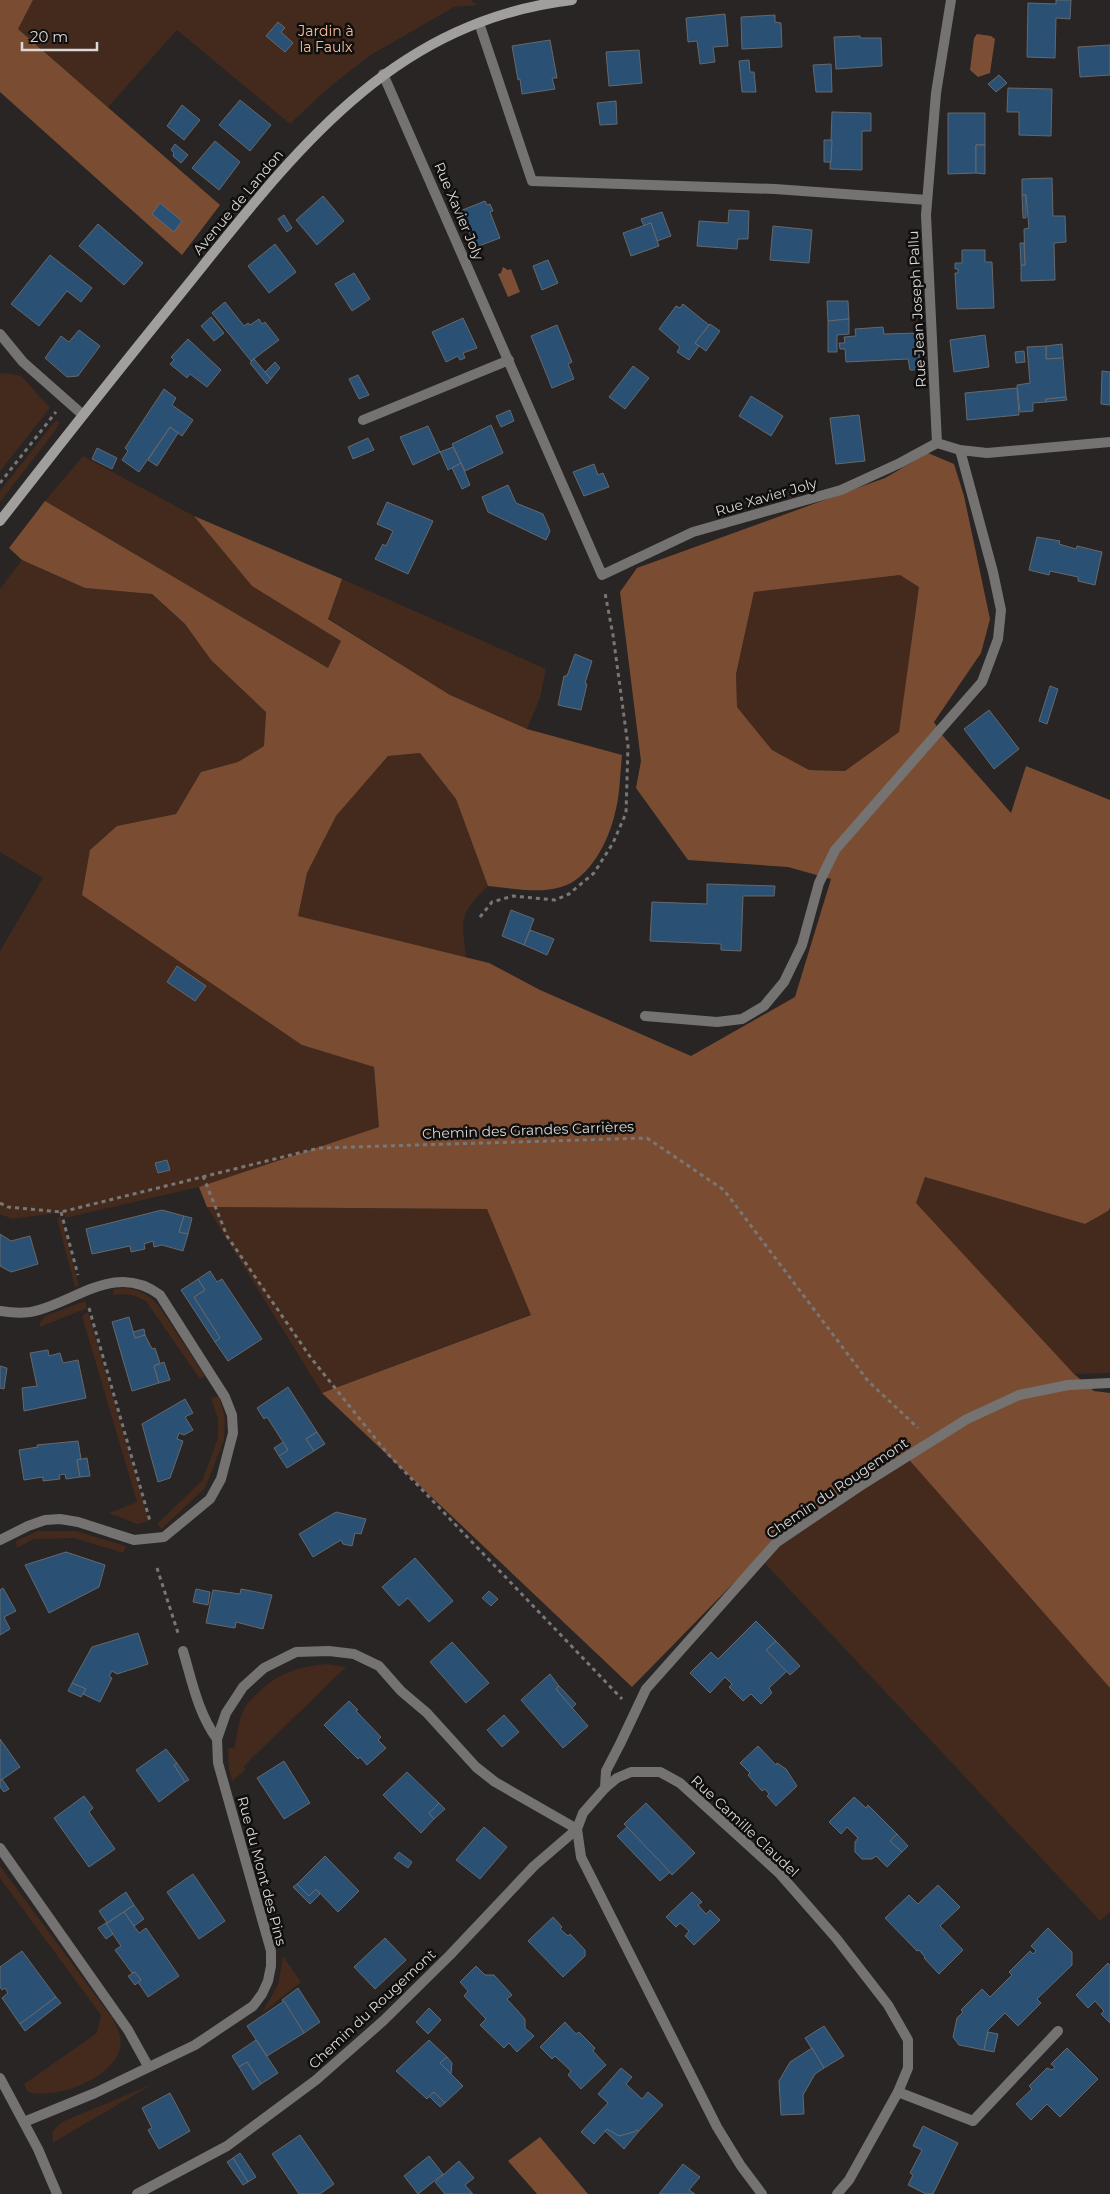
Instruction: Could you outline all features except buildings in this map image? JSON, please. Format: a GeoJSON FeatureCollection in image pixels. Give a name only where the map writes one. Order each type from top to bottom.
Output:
{"type":"FeatureCollection","features":[{"type":"Feature","properties":{"kind":"street","name":"Avenue de Landon"},"geometry":{"type":"LineString","coordinates":[[0,521],[82,415],[281,171],[344,106],[383,74],[417,53],[479,23],[518,10],[572,0]]}},
{"type":"Feature","properties":{"kind":"street","name":"Rue Jean Joseph Pallu"},"geometry":{"type":"LineString","coordinates":[[937,443],[926,215],[936,93],[951,0]]}},
{"type":"Feature","properties":{"kind":"street"},"geometry":{"type":"LineString","coordinates":[[479,23],[532,181],[775,189],[927,200]]}},
{"type":"Feature","properties":{"kind":"street","name":"Rue Xavier Joly"},"geometry":{"type":"LineString","coordinates":[[383,74],[602,575],[693,532],[841,490],[900,463],[937,443]]}},
{"type":"Feature","properties":{"kind":"street"},"geometry":{"type":"LineString","coordinates":[[0,334],[23,362],[82,415]]}},
{"type":"Feature","properties":{"kind":"street"},"geometry":{"type":"LineString","coordinates":[[363,420],[509,360]]}},
{"type":"Feature","properties":{"kind":"street"},"geometry":{"type":"LineString","coordinates":[[937,443],[960,450],[987,453],[1110,442]]}},
{"type":"Feature","properties":{"kind":"street"},"geometry":{"type":"LineString","coordinates":[[645,1016],[717,1022],[742,1019],[764,1006],[784,982],[802,945],[819,883],[835,850],[982,682],[998,639],[1001,610],[993,572],[960,450]]}},
{"type":"Feature","properties":{"kind":"street"},"geometry":{"type":"LineString","coordinates":[[0,1311],[11,1313],[37,1311],[83,1291],[110,1283],[140,1284],[150,1288],[160,1295],[225,1397],[232,1415],[233,1433],[221,1479],[210,1499],[164,1537],[134,1540],[78,1522],[60,1519],[45,1520],[0,1540]]}},
{"type":"Feature","properties":{"kind":"street","name":"Chemin du Rougemont"},"geometry":{"type":"LineString","coordinates":[[605,1788],[606,1771],[646,1689],[777,1542],[967,1419],[1020,1395],[1068,1384],[1110,1383]]}},
{"type":"Feature","properties":{"kind":"street","name":"Rue du Mont des Pins"},"geometry":{"type":"LineString","coordinates":[[183,1651],[199,1707],[208,1727],[217,1739]]}},
{"type":"Feature","properties":{"kind":"street","name":"Rue du Mont des Pins"},"geometry":{"type":"LineString","coordinates":[[24,2122],[95,2093],[195,2045],[254,2006],[268,1981],[271,1951],[218,1763],[217,1739],[226,1714],[243,1688],[264,1668],[296,1652],[329,1651],[354,1654],[379,1666],[401,1691],[427,1713],[476,1767],[494,1782],[577,1829]]}},
{"type":"Feature","properties":{"kind":"street","name":"Rue Camille Claudel"},"geometry":{"type":"LineString","coordinates":[[577,1829],[583,1814],[605,1788],[617,1778],[632,1772],[660,1772],[680,1783],[779,1873],[836,1938],[888,2005],[908,2040],[908,2068],[898,2092],[849,2180],[837,2194]]}},
{"type":"Feature","properties":{"kind":"street"},"geometry":{"type":"LineString","coordinates":[[577,1829],[581,1856],[708,2109],[741,2166],[762,2194]]}},
{"type":"Feature","properties":{"kind":"street","name":"Chemin du Rougemont"},"geometry":{"type":"LineString","coordinates":[[137,2194],[227,2146],[316,2080],[384,2021],[450,1955],[534,1866],[577,1829]]}},
{"type":"Feature","properties":{"kind":"street"},"geometry":{"type":"LineString","coordinates":[[0,1848],[128,2030],[148,2066]]}},
{"type":"Feature","properties":{"kind":"street"},"geometry":{"type":"LineString","coordinates":[[898,2092],[973,2121],[1058,2031]]}},
{"type":"Feature","properties":{"kind":"street"},"geometry":{"type":"LineString","coordinates":[[0,2078],[24,2122],[57,2194]]}},
{"type":"Feature","properties":{"kind":"path"},"geometry":{"type":"LineString","coordinates":[[0,484],[66,400]]}},
{"type":"Feature","properties":{"kind":"path"},"geometry":{"type":"LineString","coordinates":[[480,917],[492,902],[512,896],[555,900],[569,894],[594,873],[613,843],[626,813],[628,746],[613,635],[602,575]]}},
{"type":"Feature","properties":{"kind":"path","name":"Chemin des Grandes Carrières"},"geometry":{"type":"LineString","coordinates":[[0,1203],[8,1207],[61,1212],[319,1148],[648,1138],[724,1190],[868,1381],[932,1441]]}},
{"type":"Feature","properties":{"kind":"path"},"geometry":{"type":"LineString","coordinates":[[203,1176],[227,1236],[311,1358],[387,1454],[634,1712]]}},
{"type":"Feature","properties":{"kind":"path"},"geometry":{"type":"LineString","coordinates":[[61,1212],[78,1276]]}},
{"type":"Feature","properties":{"kind":"path"},"geometry":{"type":"LineString","coordinates":[[87,1303],[151,1524]]}},
{"type":"Feature","properties":{"kind":"path"},"geometry":{"type":"LineString","coordinates":[[157,1568],[183,1651]]}},
{"type":"Feature","properties":{"kind":"green space","name":"Jardin à la Faulx"},"geometry":{"type":"Polygon","coordinates":[[[33,0],[471,0],[477,5],[454,7],[369,56],[326,90],[290,124],[177,30],[108,107],[18,29],[33,0]]]}},
{"type":"Feature","properties":{"kind":"green space"},"geometry":{"type":"Polygon","coordinates":[[[7,373],[21,376],[50,408],[0,471],[0,374],[7,373]]]}},
{"type":"Feature","properties":{"kind":"green space"},"geometry":{"type":"Polygon","coordinates":[[[56,420],[60,422],[54,432],[0,502],[0,491],[56,420]]]}},
{"type":"Feature","properties":{"kind":"green space"},"geometry":{"type":"Polygon","coordinates":[[[83,456],[194,516],[252,586],[342,641],[328,668],[45,501],[83,456]]]}},
{"type":"Feature","properties":{"kind":"green space"},"geometry":{"type":"Polygon","coordinates":[[[22,560],[85,588],[151,594],[185,624],[211,660],[266,712],[264,746],[238,762],[201,772],[176,814],[117,826],[302,1045],[374,1067],[379,1127],[199,1187],[65,1218],[64,1212],[12,1219],[0,1214],[0,951],[43,878],[0,852],[0,589],[22,560]]]}},
{"type":"Feature","properties":{"kind":"green space"},"geometry":{"type":"Polygon","coordinates":[[[900,575],[920,587],[899,732],[845,771],[809,770],[772,750],[737,707],[736,674],[754,592],[900,575]]]}},
{"type":"Feature","properties":{"kind":"green space"},"geometry":{"type":"Polygon","coordinates":[[[342,579],[546,669],[540,698],[527,729],[450,695],[328,618],[342,579]]]}},
{"type":"Feature","properties":{"kind":"green space"},"geometry":{"type":"Polygon","coordinates":[[[420,753],[456,799],[488,886],[471,904],[464,918],[466,958],[298,916],[307,873],[336,816],[388,756],[420,753]]]}},
{"type":"Feature","properties":{"kind":"green space"},"geometry":{"type":"Polygon","coordinates":[[[925,1177],[1085,1224],[1110,1208],[1110,1373],[1074,1374],[916,1203],[925,1177]]]}},
{"type":"Feature","properties":{"kind":"green space"},"geometry":{"type":"Polygon","coordinates":[[[207,1207],[487,1209],[532,1314],[322,1393],[207,1207]]]}},
{"type":"Feature","properties":{"kind":"green space"},"geometry":{"type":"Polygon","coordinates":[[[61,1217],[79,1286],[75,1287],[57,1218],[61,1217]]]}},
{"type":"Feature","properties":{"kind":"green space"},"geometry":{"type":"Polygon","coordinates":[[[126,1288],[144,1294],[159,1306],[205,1376],[200,1379],[146,1301],[131,1295],[114,1295],[113,1289],[126,1288]]]}},
{"type":"Feature","properties":{"kind":"green space"},"geometry":{"type":"Polygon","coordinates":[[[85,1301],[87,1308],[40,1327],[40,1323],[45,1316],[85,1301]]]}},
{"type":"Feature","properties":{"kind":"green space"},"geometry":{"type":"Polygon","coordinates":[[[88,1312],[149,1521],[137,1524],[109,1513],[137,1502],[82,1316],[88,1312]]]}},
{"type":"Feature","properties":{"kind":"green space"},"geometry":{"type":"Polygon","coordinates":[[[219,1396],[225,1418],[224,1440],[205,1488],[161,1529],[157,1524],[202,1481],[218,1438],[218,1419],[211,1398],[219,1396]]]}},
{"type":"Feature","properties":{"kind":"green space"},"geometry":{"type":"Polygon","coordinates":[[[904,1454],[1110,1688],[1110,1912],[1100,1921],[759,1557],[904,1454]]]}},
{"type":"Feature","properties":{"kind":"green space"},"geometry":{"type":"Polygon","coordinates":[[[38,1531],[76,1531],[126,1546],[123,1553],[74,1538],[33,1539],[17,1548],[16,1541],[38,1531]]]}},
{"type":"Feature","properties":{"kind":"green space"},"geometry":{"type":"Polygon","coordinates":[[[326,1664],[346,1667],[244,1766],[245,1770],[232,1781],[228,1749],[235,1747],[240,1718],[247,1705],[267,1685],[282,1675],[306,1667],[326,1664]]]}},
{"type":"Feature","properties":{"kind":"green space"},"geometry":{"type":"Polygon","coordinates":[[[0,1866],[113,2019],[119,2033],[120,2048],[115,2059],[107,2069],[82,2085],[68,2090],[40,2094],[28,2092],[24,2084],[97,2033],[101,2015],[0,1878],[0,1866]]]}},
{"type":"Feature","properties":{"kind":"green space"},"geometry":{"type":"Polygon","coordinates":[[[283,1956],[301,1982],[262,2013],[278,1985],[283,1956]]]}},
{"type":"Feature","properties":{"kind":"green space"},"geometry":{"type":"Polygon","coordinates":[[[153,2084],[53,2142],[52,2132],[62,2122],[153,2084]]]}},
{"type":"Feature","properties":{"kind":"shaded area"},"geometry":{"type":"Polygon","coordinates":[[[0,0],[33,0],[18,29],[220,205],[182,255],[0,92],[0,0]]]}},
{"type":"Feature","properties":{"kind":"shaded area"},"geometry":{"type":"Polygon","coordinates":[[[977,34],[991,36],[995,39],[990,73],[978,77],[970,70],[974,38],[977,34]]]}},
{"type":"Feature","properties":{"kind":"shaded area"},"geometry":{"type":"Polygon","coordinates":[[[503,267],[508,270],[511,269],[520,292],[508,297],[498,274],[501,273],[503,267]]]}},
{"type":"Feature","properties":{"kind":"shaded area"},"geometry":{"type":"Polygon","coordinates":[[[928,453],[954,464],[964,496],[990,619],[981,653],[934,722],[943,736],[1011,813],[1026,766],[1110,800],[1110,1208],[1085,1224],[925,1177],[916,1203],[1074,1374],[1094,1391],[1110,1393],[1110,1688],[904,1454],[759,1557],[632,1687],[322,1393],[531,1315],[487,1209],[207,1207],[199,1187],[379,1127],[374,1067],[302,1045],[82,895],[90,850],[117,826],[176,814],[201,772],[238,762],[264,746],[266,712],[211,660],[185,624],[152,594],[85,588],[22,560],[9,548],[45,501],[328,668],[341,641],[252,586],[194,516],[342,579],[328,619],[450,695],[527,729],[622,755],[617,806],[608,835],[597,857],[581,876],[571,883],[544,890],[488,886],[456,799],[420,753],[388,756],[336,816],[307,873],[298,916],[489,963],[540,990],[691,1056],[795,997],[831,879],[788,867],[688,860],[636,788],[641,761],[620,592],[637,568],[885,478],[928,453]],[[900,575],[754,592],[736,674],[737,707],[772,750],[809,770],[845,771],[899,732],[919,587],[900,575]]]}},
{"type":"Feature","properties":{"kind":"shaded area"},"geometry":{"type":"Polygon","coordinates":[[[540,2137],[588,2194],[537,2194],[508,2161],[540,2137]]]}}]}
